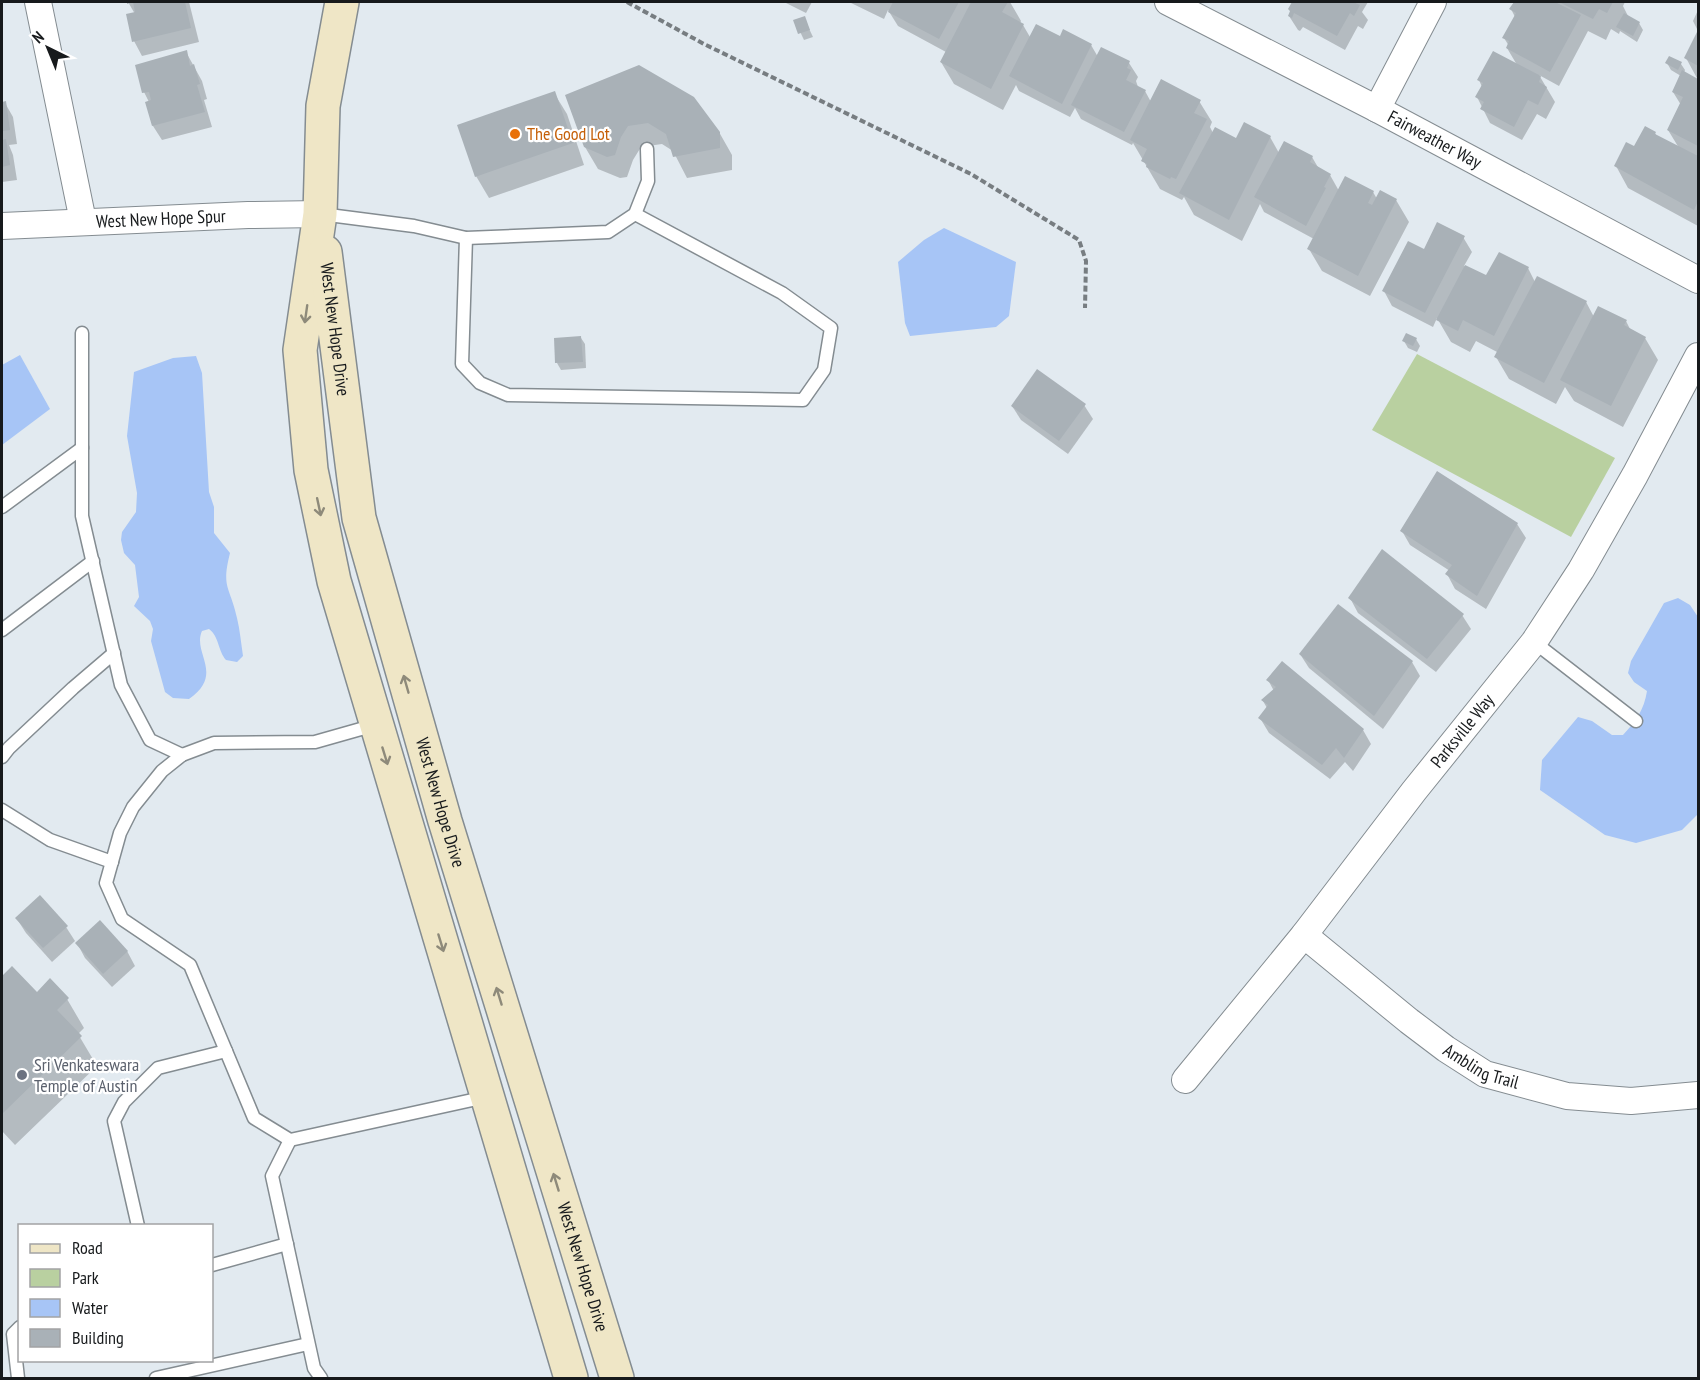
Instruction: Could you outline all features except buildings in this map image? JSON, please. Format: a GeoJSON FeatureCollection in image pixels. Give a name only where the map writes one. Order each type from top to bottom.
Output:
{"type":"FeatureCollection","features":[{"type":"Feature","properties":{"kind":"main road","name":"West New Hope Drive"},"geometry":{"type":"LineString","coordinates":[[342,2],[323,106],[320,214],[300,350],[311,470],[334,581],[571,1378]]}},
{"type":"Feature","properties":{"kind":"main road","name":"West New Hope Drive"},"geometry":{"type":"LineString","coordinates":[[320,214],[359,518],[445,821],[617,1378]]}},
{"type":"Feature","properties":{"kind":"street"},"geometry":{"type":"LineString","coordinates":[[38,2],[83,221]]}},
{"type":"Feature","properties":{"kind":"street","name":"Fairweather Way"},"geometry":{"type":"LineString","coordinates":[[1168,2],[1377,109],[1698,280]]}},
{"type":"Feature","properties":{"kind":"street"},"geometry":{"type":"LineString","coordinates":[[1377,109],[1433,2]]}},
{"type":"Feature","properties":{"kind":"street","name":"West New Hope Spur"},"geometry":{"type":"LineString","coordinates":[[2,226],[83,221],[320,214]]}},
{"type":"Feature","properties":{"kind":"street","name":"Parksville Way"},"geometry":{"type":"LineString","coordinates":[[1185,1080],[1304,935],[1414,791],[1534,642],[1581,570],[1635,476],[1698,356]]}},
{"type":"Feature","properties":{"kind":"street","name":"Ambling Trail"},"geometry":{"type":"LineString","coordinates":[[1304,935],[1409,1021],[1446,1049],[1485,1074],[1567,1096],[1631,1101],[1698,1095]]}},
{"type":"Feature","properties":{"kind":"lane"},"geometry":{"type":"LineString","coordinates":[[320,214],[414,226],[466,238],[608,232],[635,214],[648,181],[647,149]]}},
{"type":"Feature","properties":{"kind":"lane"},"geometry":{"type":"LineString","coordinates":[[466,238],[462,363],[480,383],[508,395],[803,400],[824,370],[831,328],[782,293],[635,214]]}},
{"type":"Feature","properties":{"kind":"lane"},"geometry":{"type":"LineString","coordinates":[[82,333],[82,516],[121,685],[150,740],[182,754]]}},
{"type":"Feature","properties":{"kind":"lane"},"geometry":{"type":"LineString","coordinates":[[2,507],[82,448]]}},
{"type":"Feature","properties":{"kind":"lane"},"geometry":{"type":"LineString","coordinates":[[2,630],[93,561]]}},
{"type":"Feature","properties":{"kind":"lane"},"geometry":{"type":"LineString","coordinates":[[1534,642],[1636,721]]}},
{"type":"Feature","properties":{"kind":"lane"},"geometry":{"type":"LineString","coordinates":[[2,757],[73,688],[114,653]]}},
{"type":"Feature","properties":{"kind":"lane"},"geometry":{"type":"LineString","coordinates":[[376,724],[315,742],[214,743],[182,754],[162,771],[133,807],[120,833],[106,883],[122,919],[190,965],[254,1118],[290,1140],[487,1097]]}},
{"type":"Feature","properties":{"kind":"lane"},"geometry":{"type":"LineString","coordinates":[[2,810],[50,840],[112,862]]}},
{"type":"Feature","properties":{"kind":"lane"},"geometry":{"type":"LineString","coordinates":[[138,1224],[114,1121],[124,1102],[158,1068],[226,1051]]}},
{"type":"Feature","properties":{"kind":"lane"},"geometry":{"type":"LineString","coordinates":[[290,1140],[272,1176],[314,1368],[321,1378]]}},
{"type":"Feature","properties":{"kind":"lane"},"geometry":{"type":"LineString","coordinates":[[213,1264],[287,1244]]}},
{"type":"Feature","properties":{"kind":"lane"},"geometry":{"type":"LineString","coordinates":[[18,1329],[13,1334],[18,1378]]}},
{"type":"Feature","properties":{"kind":"lane"},"geometry":{"type":"LineString","coordinates":[[156,1378],[309,1344]]}},
{"type":"Feature","properties":{"kind":"path"},"geometry":{"type":"LineString","coordinates":[[627,2],[704,44],[971,174],[1079,240],[1086,261],[1085,308]]}},
{"type":"Feature","properties":{"kind":"green space"},"geometry":{"type":"Polygon","coordinates":[[[1417,354],[1615,458],[1571,537],[1372,430],[1417,354]]]}},
{"type":"Feature","properties":{"kind":"water"},"geometry":{"type":"Polygon","coordinates":[[[944,228],[1016,262],[1009,316],[996,327],[910,336],[905,323],[898,262],[924,240],[944,228]]]}},
{"type":"Feature","properties":{"kind":"water"},"geometry":{"type":"Polygon","coordinates":[[[20,355],[50,409],[2,445],[2,365],[20,355]]]}},
{"type":"Feature","properties":{"kind":"water"},"geometry":{"type":"Polygon","coordinates":[[[196,356],[202,373],[209,492],[214,507],[214,533],[230,553],[226,581],[238,623],[243,656],[237,662],[226,660],[212,632],[209,629],[202,631],[200,639],[206,672],[205,681],[189,699],[173,698],[165,692],[151,641],[153,629],[150,621],[134,606],[139,597],[135,565],[124,553],[121,540],[122,532],[136,512],[137,493],[127,436],[134,372],[173,358],[196,356]]]}},
{"type":"Feature","properties":{"kind":"water"},"geometry":{"type":"Polygon","coordinates":[[[1678,598],[1690,605],[1698,617],[1698,814],[1682,830],[1636,843],[1605,835],[1540,790],[1542,760],[1578,717],[1592,721],[1612,735],[1623,735],[1628,730],[1642,710],[1647,691],[1634,682],[1628,673],[1631,661],[1664,603],[1678,598]]]}},
{"type":"Feature","properties":{"kind":"place","name":"The Good Lot"},"geometry":{"type":"Point","coordinates":[515,134]}},
{"type":"Feature","properties":{"kind":"place","name":"Sri Venkateswara Temple of Austin"},"geometry":{"type":"Point","coordinates":[22,1075]}}]}
